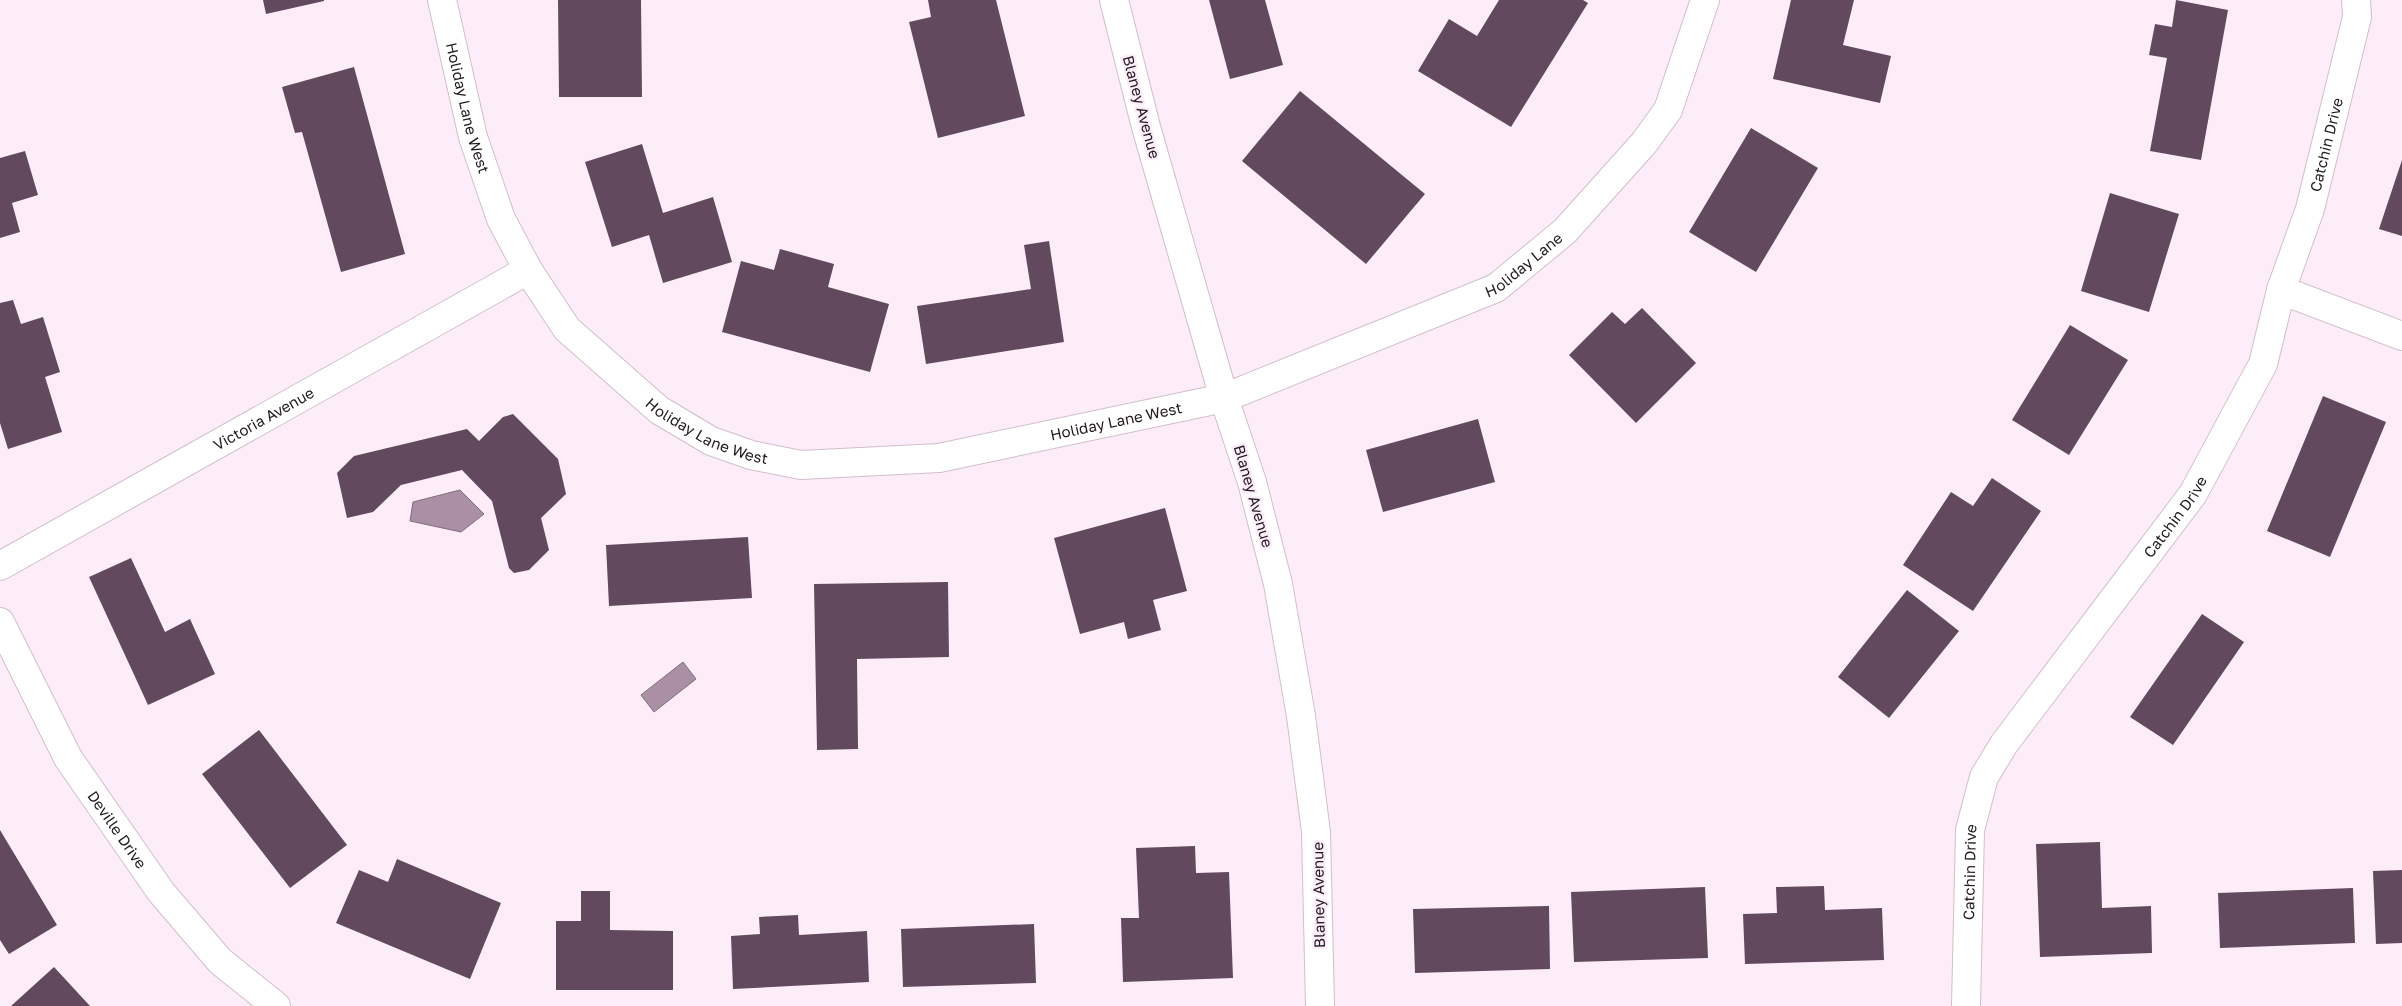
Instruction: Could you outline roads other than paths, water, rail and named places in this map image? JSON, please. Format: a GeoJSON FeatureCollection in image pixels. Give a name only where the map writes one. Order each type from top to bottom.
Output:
{"type":"FeatureCollection","features":[{"type":"Feature","properties":{"kind":"street","name":"Holiday Lane West"},"geometry":{"type":"LineString","coordinates":[[442,0],[473,137],[501,219],[528,270],[567,328],[659,410],[711,441],[751,455],[801,465],[939,458],[1224,398]]}},
{"type":"Feature","properties":{"kind":"street","name":"Blaney Avenue"},"geometry":{"type":"LineString","coordinates":[[1114,0],[1146,127],[1224,398],[1252,482],[1276,575],[1301,716],[1316,832],[1320,1006]]}},
{"type":"Feature","properties":{"kind":"street","name":"Holiday Lane"},"geometry":{"type":"LineString","coordinates":[[1224,398],[1496,288],[1558,236],[1644,143],[1668,110],[1705,0]]}},
{"type":"Feature","properties":{"kind":"street","name":"Catchin Drive"},"geometry":{"type":"LineString","coordinates":[[1966,1006],[1970,830],[1984,777],[2004,744],[2193,494],[2262,364],[2281,290],[2310,209],[2357,17],[2356,0]]}},
{"type":"Feature","properties":{"kind":"street","name":"Victoria Avenue"},"geometry":{"type":"LineString","coordinates":[[0,566],[528,270]]}},
{"type":"Feature","properties":{"kind":"street"},"geometry":{"type":"LineString","coordinates":[[2281,290],[2402,336]]}},
{"type":"Feature","properties":{"kind":"street","name":"Deville Drive"},"geometry":{"type":"LineString","coordinates":[[0,622],[68,758],[161,892],[220,961],[276,1006]]}}]}
